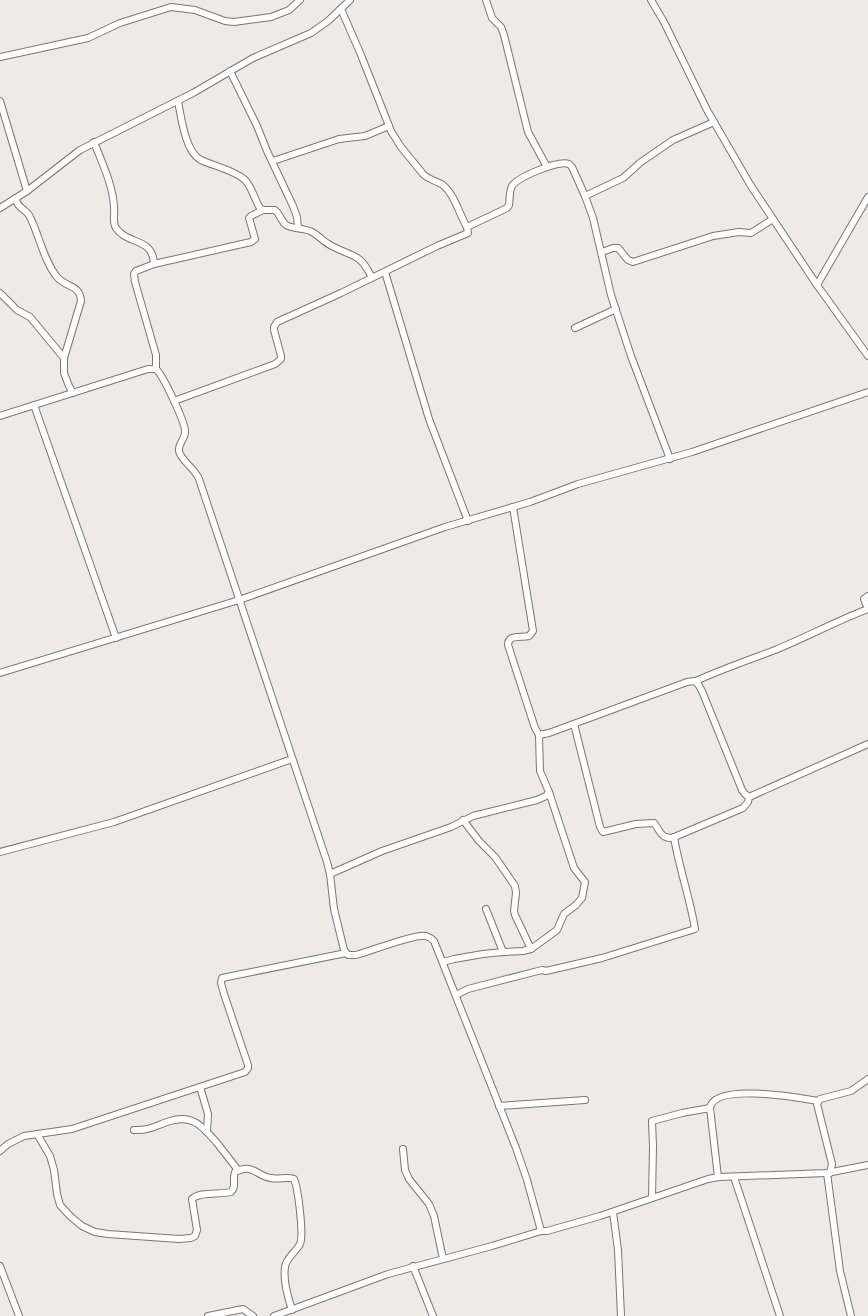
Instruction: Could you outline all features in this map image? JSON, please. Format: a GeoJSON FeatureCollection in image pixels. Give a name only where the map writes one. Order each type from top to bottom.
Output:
{"type":"FeatureCollection","features":[{"type":"Feature","properties":{"kind":"street"},"geometry":{"type":"LineString","coordinates":[[0,57],[88,38],[120,23],[171,7],[195,10],[229,22],[271,17],[289,10],[300,0]]}},
{"type":"Feature","properties":{"kind":"street"},"geometry":{"type":"LineString","coordinates":[[0,208],[27,191],[75,153],[178,100],[253,58],[311,33],[350,0]]}},
{"type":"Feature","properties":{"kind":"street"},"geometry":{"type":"LineString","coordinates":[[486,0],[492,18],[499,24],[502,30],[528,132],[547,167]]}},
{"type":"Feature","properties":{"kind":"street"},"geometry":{"type":"LineString","coordinates":[[651,0],[664,22],[688,73],[714,122],[751,186],[817,286],[868,355]]}},
{"type":"Feature","properties":{"kind":"street"},"geometry":{"type":"LineString","coordinates":[[174,401],[279,362],[282,356],[274,327],[277,322],[447,242],[466,235],[469,231],[449,192],[443,185],[428,179],[423,174],[401,146],[389,126],[341,9]]}},
{"type":"Feature","properties":{"kind":"street"},"geometry":{"type":"LineString","coordinates":[[230,72],[250,110],[267,151],[293,206],[297,217],[298,228]]}},
{"type":"Feature","properties":{"kind":"street"},"geometry":{"type":"LineString","coordinates":[[0,100],[27,191]]}},
{"type":"Feature","properties":{"kind":"street"},"geometry":{"type":"LineString","coordinates":[[178,100],[186,135],[192,151],[201,160],[245,180],[258,204],[263,210]]}},
{"type":"Feature","properties":{"kind":"street"},"geometry":{"type":"LineString","coordinates":[[585,196],[623,178],[641,162],[673,140],[714,122]]}},
{"type":"Feature","properties":{"kind":"street"},"geometry":{"type":"LineString","coordinates":[[273,161],[339,139],[365,136],[389,126]]}},
{"type":"Feature","properties":{"kind":"street"},"geometry":{"type":"LineString","coordinates":[[94,142],[112,195],[114,222],[116,227],[122,234],[146,246],[153,255],[154,264]]}},
{"type":"Feature","properties":{"kind":"street"},"geometry":{"type":"LineString","coordinates":[[467,227],[507,208],[510,205],[512,187],[517,180],[547,167],[561,163],[569,164],[572,167],[593,218],[610,290],[633,363],[670,459]]}},
{"type":"Feature","properties":{"kind":"street"},"geometry":{"type":"LineString","coordinates":[[817,286],[868,197]]}},
{"type":"Feature","properties":{"kind":"street"},"geometry":{"type":"LineString","coordinates":[[16,198],[17,204],[30,217],[35,232],[54,273],[63,283],[76,288],[81,296],[82,301],[64,358],[64,373],[73,393]]}},
{"type":"Feature","properties":{"kind":"street"},"geometry":{"type":"LineString","coordinates":[[372,278],[364,263],[355,256],[335,247],[310,231],[287,226],[283,223],[275,210],[263,210],[249,218],[255,239],[251,242],[154,264],[139,269],[134,274],[156,355],[156,369],[162,377],[174,401],[186,431],[179,451],[183,459],[194,469],[199,479],[330,874],[334,909],[342,946],[346,953],[350,956],[414,937],[426,936],[434,941],[522,1163],[541,1231]]}},
{"type":"Feature","properties":{"kind":"street"},"geometry":{"type":"LineString","coordinates":[[602,252],[613,248],[618,248],[628,260],[633,262],[713,236],[739,232],[747,234],[751,233],[773,219]]}},
{"type":"Feature","properties":{"kind":"street"},"geometry":{"type":"LineString","coordinates":[[385,272],[429,419],[468,521]]}},
{"type":"Feature","properties":{"kind":"street"},"geometry":{"type":"LineString","coordinates":[[0,293],[17,310],[30,317],[64,358]]}},
{"type":"Feature","properties":{"kind":"street"},"geometry":{"type":"LineString","coordinates":[[575,328],[616,309]]}},
{"type":"Feature","properties":{"kind":"street"},"geometry":{"type":"LineString","coordinates":[[0,416],[148,369],[156,369]]}},
{"type":"Feature","properties":{"kind":"street"},"geometry":{"type":"LineString","coordinates":[[0,673],[239,600],[415,538],[547,496],[578,484],[670,459],[868,392]]}},
{"type":"Feature","properties":{"kind":"street"},"geometry":{"type":"LineString","coordinates":[[34,405],[116,638]]}},
{"type":"Feature","properties":{"kind":"street"},"geometry":{"type":"LineString","coordinates":[[443,962],[454,958],[531,949],[557,930],[564,914],[576,905],[582,898],[585,887],[584,880],[574,868],[549,792],[540,770],[539,735],[535,728],[508,645],[508,642],[513,637],[529,636],[533,631],[513,507]]}},
{"type":"Feature","properties":{"kind":"street"},"geometry":{"type":"LineString","coordinates":[[539,735],[549,733],[687,682],[696,681],[741,662],[775,650],[830,626],[844,618],[868,609],[864,599],[868,596]]}},
{"type":"Feature","properties":{"kind":"street"},"geometry":{"type":"LineString","coordinates":[[696,681],[704,696],[742,790],[749,796]]}},
{"type":"Feature","properties":{"kind":"street"},"geometry":{"type":"LineString","coordinates":[[574,724],[601,831],[606,832],[636,824],[654,822],[664,837],[674,837],[743,808],[748,802],[749,796]]}},
{"type":"Feature","properties":{"kind":"street"},"geometry":{"type":"LineString","coordinates":[[749,796],[868,744]]}},
{"type":"Feature","properties":{"kind":"street"},"geometry":{"type":"LineString","coordinates":[[0,852],[114,822],[292,759]]}},
{"type":"Feature","properties":{"kind":"street"},"geometry":{"type":"LineString","coordinates":[[330,874],[382,851],[444,829],[463,820],[480,814],[537,800],[546,796],[549,792]]}},
{"type":"Feature","properties":{"kind":"street"},"geometry":{"type":"LineString","coordinates":[[463,820],[476,837],[495,857],[515,886],[515,915],[531,949]]}},
{"type":"Feature","properties":{"kind":"street"},"geometry":{"type":"LineString","coordinates":[[456,995],[468,989],[542,970],[546,972],[602,958],[695,929],[674,837]]}},
{"type":"Feature","properties":{"kind":"street"},"geometry":{"type":"LineString","coordinates":[[486,909],[503,952]]}},
{"type":"Feature","properties":{"kind":"street"},"geometry":{"type":"LineString","coordinates":[[0,1151],[15,1140],[24,1136],[72,1129],[244,1072],[248,1068],[224,994],[221,983],[222,978],[346,953]]}},
{"type":"Feature","properties":{"kind":"street"},"geometry":{"type":"LineString","coordinates":[[718,1177],[710,1108],[710,1104],[714,1100],[720,1097],[743,1094],[772,1094],[818,1101],[826,1097],[851,1091],[868,1079]]}},
{"type":"Feature","properties":{"kind":"street"},"geometry":{"type":"LineString","coordinates":[[200,1087],[208,1114],[207,1132]]}},
{"type":"Feature","properties":{"kind":"street"},"geometry":{"type":"LineString","coordinates":[[499,1106],[585,1100]]}},
{"type":"Feature","properties":{"kind":"street"},"geometry":{"type":"LineString","coordinates":[[818,1101],[818,1111],[832,1164],[829,1173],[840,1271],[851,1316]]}},
{"type":"Feature","properties":{"kind":"street"},"geometry":{"type":"LineString","coordinates":[[652,1198],[652,1122],[682,1112],[710,1108]]}},
{"type":"Feature","properties":{"kind":"street"},"geometry":{"type":"LineString","coordinates":[[134,1130],[146,1130],[169,1121],[183,1119],[195,1122],[207,1132],[238,1170]]}},
{"type":"Feature","properties":{"kind":"street"},"geometry":{"type":"LineString","coordinates":[[37,1134],[50,1156],[54,1170],[58,1199],[63,1209],[89,1229],[108,1234],[179,1239],[191,1238],[197,1234],[192,1204],[193,1197],[202,1194],[231,1192],[234,1187],[234,1173],[238,1170],[251,1169],[270,1178],[290,1177],[294,1179],[296,1184],[302,1237],[300,1244],[287,1261],[285,1268],[286,1283],[292,1310]]}},
{"type":"Feature","properties":{"kind":"street"},"geometry":{"type":"LineString","coordinates":[[403,1149],[405,1170],[409,1179],[429,1204],[434,1216],[443,1259]]}},
{"type":"Feature","properties":{"kind":"street"},"geometry":{"type":"LineString","coordinates":[[274,1316],[413,1266],[511,1241],[541,1231],[547,1231],[613,1212],[699,1181],[718,1177],[829,1173],[868,1165]]}},
{"type":"Feature","properties":{"kind":"street"},"geometry":{"type":"LineString","coordinates":[[734,1177],[780,1316]]}},
{"type":"Feature","properties":{"kind":"street"},"geometry":{"type":"LineString","coordinates":[[613,1212],[618,1250],[621,1316]]}},
{"type":"Feature","properties":{"kind":"street"},"geometry":{"type":"LineString","coordinates":[[0,1266],[19,1316]]}},
{"type":"Feature","properties":{"kind":"street"},"geometry":{"type":"LineString","coordinates":[[413,1266],[433,1316]]}},
{"type":"Feature","properties":{"kind":"street"},"geometry":{"type":"LineString","coordinates":[[208,1316],[243,1309],[253,1316]]}}]}
